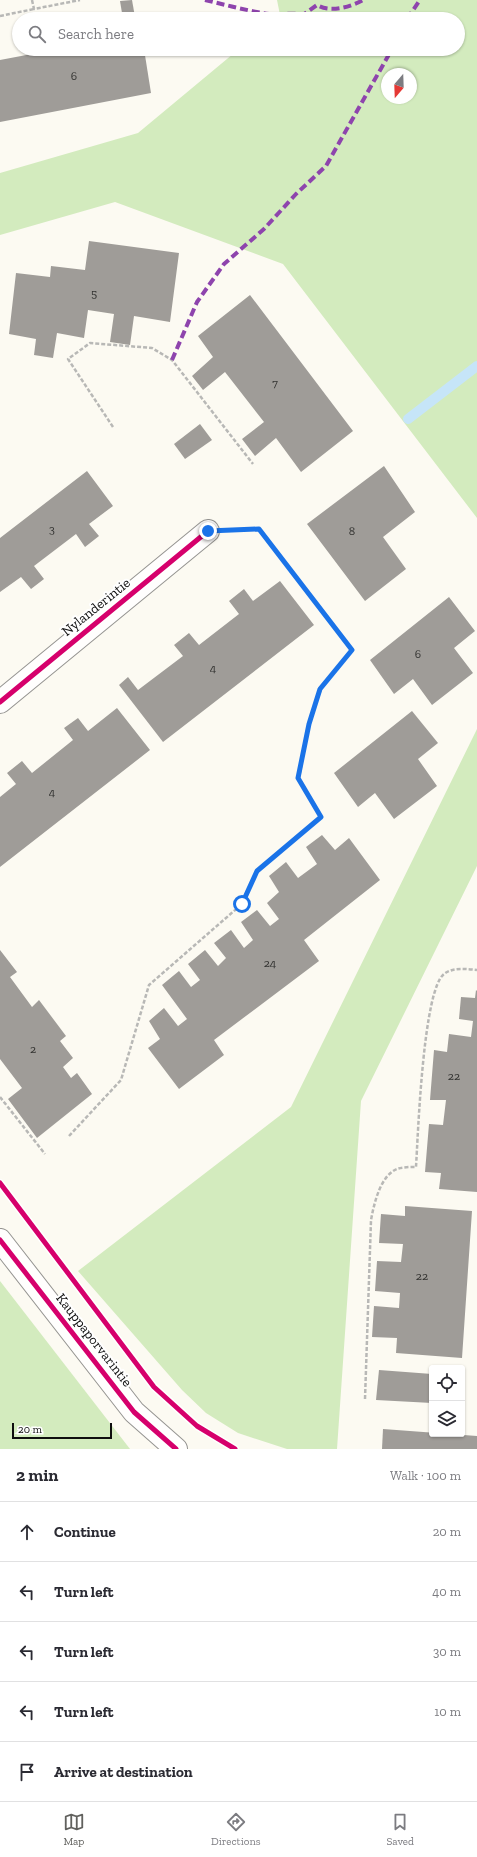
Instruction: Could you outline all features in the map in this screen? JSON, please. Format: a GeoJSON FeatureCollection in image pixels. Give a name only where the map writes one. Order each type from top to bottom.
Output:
{"type":"FeatureCollection","features":[{"type":"Feature","properties":{"kind":"street","name":"Nylanderintie"},"geometry":{"type":"LineString","coordinates":[[0,702],[208,531]]}},
{"type":"Feature","properties":{"kind":"street","name":"Kauppaporvarintie"},"geometry":{"type":"LineString","coordinates":[[0,1240],[134,1412],[176,1449]]}},
{"type":"Feature","properties":{"kind":"path"},"geometry":{"type":"LineString","coordinates":[[32,0],[34,9]]}},
{"type":"Feature","properties":{"kind":"path"},"geometry":{"type":"LineString","coordinates":[[19,12],[80,0]]}},
{"type":"Feature","properties":{"kind":"path"},"geometry":{"type":"LineString","coordinates":[[0,16],[12,14]]}},
{"type":"Feature","properties":{"kind":"path"},"geometry":{"type":"LineString","coordinates":[[113,427],[68,359],[90,343],[152,348],[172,360],[253,464]]}},
{"type":"Feature","properties":{"kind":"path"},"geometry":{"type":"LineString","coordinates":[[69,1136],[121,1080],[148,985],[242,904],[257,871],[321,817],[298,778],[309,724],[320,689],[352,650],[259,529],[208,531]]}},
{"type":"Feature","properties":{"kind":"path"},"geometry":{"type":"LineString","coordinates":[[365,1399],[370,1220],[375,1197],[387,1177],[397,1170],[416,1167],[428,1022],[439,980],[444,974],[462,968],[477,970]]}},
{"type":"Feature","properties":{"kind":"path"},"geometry":{"type":"LineString","coordinates":[[0,1097],[45,1154]]}},
{"type":"Feature","properties":{"kind":"green space"},"geometry":{"type":"Polygon","coordinates":[[[277,0],[477,0],[477,518],[283,264],[115,202],[0,235],[0,173],[138,133],[231,56],[465,56],[465,12],[279,12],[277,0]]]}},
{"type":"Feature","properties":{"kind":"green space"},"geometry":{"type":"Polygon","coordinates":[[[477,729],[477,866],[361,1101],[337,1449],[287,1449],[238,1433],[206,1413],[182,1390],[78,1271],[291,1107],[477,729]]]}},
{"type":"Feature","properties":{"kind":"green space"},"geometry":{"type":"Polygon","coordinates":[[[0,1281],[130,1449],[0,1449],[0,1281]]]}},
{"type":"Feature","properties":{"kind":"building"},"geometry":{"type":"Polygon","coordinates":[[[132,0],[134,12],[122,12],[120,1],[132,0]]]}},
{"type":"Feature","properties":{"kind":"building"},"geometry":{"type":"Polygon","coordinates":[[[21,56],[145,56],[151,93],[0,122],[0,60],[21,56]]]}},
{"type":"Feature","properties":{"kind":"building"},"geometry":{"type":"Polygon","coordinates":[[[89,241],[179,253],[170,322],[134,316],[130,345],[110,342],[114,314],[88,310],[84,338],[57,333],[53,358],[34,355],[36,339],[9,334],[16,273],[50,277],[51,266],[85,270],[89,241]]]}},
{"type":"Feature","properties":{"kind":"building"},"geometry":{"type":"Polygon","coordinates":[[[250,295],[353,431],[301,472],[276,438],[255,456],[242,439],[264,422],[225,372],[203,390],[192,376],[213,357],[198,336],[250,295]]]}},
{"type":"Feature","properties":{"kind":"building"},"geometry":{"type":"Polygon","coordinates":[[[200,424],[212,440],[185,459],[174,444],[200,424]]]}},
{"type":"Feature","properties":{"kind":"building"},"geometry":{"type":"Polygon","coordinates":[[[384,466],[415,512],[383,537],[406,569],[365,601],[307,524],[384,466]]]}},
{"type":"Feature","properties":{"kind":"building"},"geometry":{"type":"Polygon","coordinates":[[[87,471],[113,506],[89,524],[99,536],[85,547],[76,534],[34,566],[44,579],[31,589],[21,577],[0,592],[0,538],[87,471]]]}},
{"type":"Feature","properties":{"kind":"building"},"geometry":{"type":"Polygon","coordinates":[[[280,581],[314,625],[163,742],[119,685],[128,677],[138,690],[183,656],[174,645],[189,633],[199,645],[239,614],[229,601],[244,589],[253,601],[280,581]]]}},
{"type":"Feature","properties":{"kind":"building"},"geometry":{"type":"Polygon","coordinates":[[[449,597],[475,631],[454,648],[473,673],[432,705],[413,679],[394,694],[370,660],[449,597]]]}},
{"type":"Feature","properties":{"kind":"building"},"geometry":{"type":"Polygon","coordinates":[[[117,708],[150,750],[0,867],[0,797],[16,784],[7,773],[22,761],[32,773],[73,740],[64,728],[78,718],[88,731],[117,708]]]}},
{"type":"Feature","properties":{"kind":"building"},"geometry":{"type":"Polygon","coordinates":[[[412,711],[438,743],[418,759],[437,786],[394,819],[375,793],[358,807],[334,773],[412,711]]]}},
{"type":"Feature","properties":{"kind":"building"},"geometry":{"type":"Polygon","coordinates":[[[322,835],[335,850],[349,838],[380,880],[304,940],[319,961],[214,1040],[224,1055],[179,1089],[148,1048],[160,1039],[149,1021],[164,1008],[178,1026],[187,1019],[162,985],[179,971],[191,987],[200,980],[188,964],[205,950],[218,966],[226,958],[214,943],[231,930],[244,948],[253,940],[241,922],[257,910],[270,926],[279,919],[267,903],[279,892],[269,876],[286,862],[298,878],[317,864],[306,847],[322,835]]]}},
{"type":"Feature","properties":{"kind":"building"},"geometry":{"type":"Polygon","coordinates":[[[0,950],[17,972],[10,977],[32,1007],[39,1000],[66,1036],[60,1041],[73,1058],[63,1067],[71,1078],[77,1073],[92,1094],[37,1138],[8,1099],[22,1088],[0,1059],[0,950]]]}},
{"type":"Feature","properties":{"kind":"building"},"geometry":{"type":"Polygon","coordinates":[[[476,990],[477,1192],[439,1189],[441,1173],[425,1172],[429,1124],[443,1125],[446,1100],[430,1100],[434,1050],[447,1052],[449,1034],[471,1037],[473,1021],[459,1019],[461,997],[475,998],[476,990]]]}},
{"type":"Feature","properties":{"kind":"building"},"geometry":{"type":"Polygon","coordinates":[[[405,1206],[472,1211],[462,1358],[396,1353],[397,1338],[372,1337],[374,1306],[399,1308],[400,1293],[375,1291],[377,1261],[401,1262],[403,1244],[379,1243],[381,1214],[405,1216],[405,1206]]]}},
{"type":"Feature","properties":{"kind":"building"},"geometry":{"type":"Polygon","coordinates":[[[379,1370],[429,1374],[429,1403],[376,1400],[379,1370]]]}},
{"type":"Feature","properties":{"kind":"building"},"geometry":{"type":"Polygon","coordinates":[[[383,1429],[429,1432],[429,1437],[477,1436],[477,1449],[382,1449],[383,1429]]]}},
{"type":"Feature","properties":{"kind":"waterway"},"geometry":{"type":"LineString","coordinates":[[408,419],[477,366]]}},
{"type":"Feature","properties":{"kind":"marked path"},"geometry":{"type":"LineString","coordinates":[[205,0],[257,12]]}},
{"type":"Feature","properties":{"kind":"marked path"},"geometry":{"type":"LineString","coordinates":[[307,12],[317,5],[328,9],[334,9],[353,5],[363,0]]}},
{"type":"Feature","properties":{"kind":"marked path"},"geometry":{"type":"LineString","coordinates":[[412,12],[420,0]]}},
{"type":"Feature","properties":{"kind":"marked path"},"geometry":{"type":"LineString","coordinates":[[172,360],[197,302],[224,264],[264,229],[296,194],[326,166],[388,56]]}},
{"type":"Feature","properties":{"kind":"cycle path"},"geometry":{"type":"LineString","coordinates":[[0,702],[208,531]]}},
{"type":"Feature","properties":{"kind":"cycle path"},"geometry":{"type":"LineString","coordinates":[[0,1183],[154,1387],[197,1426],[235,1449]]}},
{"type":"Feature","properties":{"kind":"cycle path"},"geometry":{"type":"LineString","coordinates":[[0,1240],[134,1412],[176,1449]]}},
{"type":"Feature","properties":{"kind":"route"},"geometry":{"type":"LineString","coordinates":[[208,531],[259,529],[352,650],[320,689],[309,724],[298,778],[321,817],[257,871],[242,904]]}}]}
